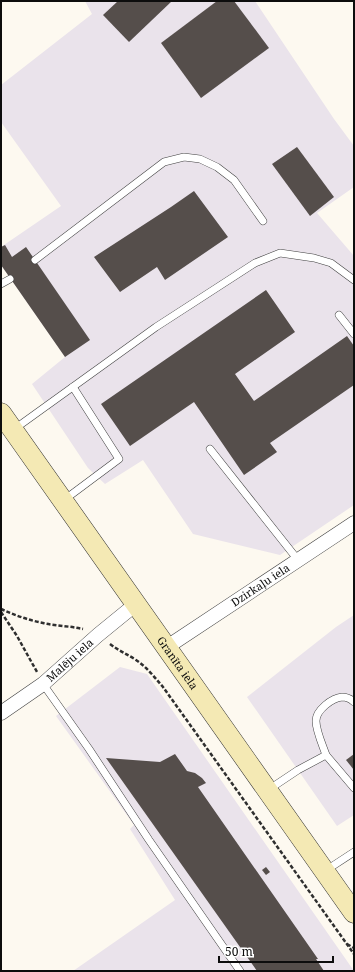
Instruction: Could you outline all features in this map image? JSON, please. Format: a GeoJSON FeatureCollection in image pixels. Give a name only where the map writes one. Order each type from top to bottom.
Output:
{"type":"FeatureCollection","features":[{"type":"Feature","properties":{"kind":"main road","name":"Granīta iela"},"geometry":{"type":"LineString","coordinates":[[1,413],[354,913]]}},
{"type":"Feature","properties":{"kind":"street","name":"Dzirkaļu iela"},"geometry":{"type":"LineString","coordinates":[[167,647],[354,523]]}},
{"type":"Feature","properties":{"kind":"street","name":"Malēju iela"},"geometry":{"type":"LineString","coordinates":[[1,712],[44,684],[98,635],[136,604]]}},
{"type":"Feature","properties":{"kind":"lane"},"geometry":{"type":"LineString","coordinates":[[35,260],[164,162],[184,157],[200,159],[217,167],[234,180],[263,221]]}},
{"type":"Feature","properties":{"kind":"lane"},"geometry":{"type":"LineString","coordinates":[[13,430],[162,323],[255,263],[280,253],[314,258],[331,263],[354,280]]}},
{"type":"Feature","properties":{"kind":"lane"},"geometry":{"type":"LineString","coordinates":[[1,284],[10,278]]}},
{"type":"Feature","properties":{"kind":"lane"},"geometry":{"type":"LineString","coordinates":[[339,315],[354,334]]}},
{"type":"Feature","properties":{"kind":"lane"},"geometry":{"type":"LineString","coordinates":[[64,501],[119,459],[73,387]]}},
{"type":"Feature","properties":{"kind":"lane"},"geometry":{"type":"LineString","coordinates":[[210,449],[298,560]]}},
{"type":"Feature","properties":{"kind":"lane"},"geometry":{"type":"LineString","coordinates":[[44,684],[149,840],[240,971]]}},
{"type":"Feature","properties":{"kind":"lane"},"geometry":{"type":"LineString","coordinates":[[354,702],[344,697],[337,698],[319,711],[315,720],[318,734],[326,755],[354,788]]}},
{"type":"Feature","properties":{"kind":"lane"},"geometry":{"type":"LineString","coordinates":[[267,790],[298,770],[326,755]]}},
{"type":"Feature","properties":{"kind":"lane"},"geometry":{"type":"LineString","coordinates":[[325,872],[354,852]]}},
{"type":"Feature","properties":{"kind":"path"},"geometry":{"type":"LineString","coordinates":[[1,609],[43,623],[74,627],[90,631],[98,635],[119,651],[137,661],[148,670],[162,687],[354,954]]}},
{"type":"Feature","properties":{"kind":"path"},"geometry":{"type":"LineString","coordinates":[[1,612],[17,636],[44,684]]}},
{"type":"Feature","properties":{"kind":"path"},"geometry":{"type":"LineString","coordinates":[[347,944],[354,948]]}},
{"type":"Feature","properties":{"kind":"shaded area"},"geometry":{"type":"Polygon","coordinates":[[[85,1],[255,1],[334,119],[354,146],[354,187],[317,213],[354,256],[354,505],[280,555],[193,534],[143,460],[105,484],[88,468],[32,384],[65,357],[1,265],[1,247],[61,206],[1,122],[1,85],[92,14],[85,1]]]}},
{"type":"Feature","properties":{"kind":"shaded area"},"geometry":{"type":"Polygon","coordinates":[[[354,615],[354,815],[337,826],[247,697],[336,627],[354,615]]]}},
{"type":"Feature","properties":{"kind":"shaded area"},"geometry":{"type":"Polygon","coordinates":[[[120,667],[147,674],[354,971],[73,971],[175,900],[130,829],[134,825],[56,716],[120,667]]]}},
{"type":"Feature","properties":{"kind":"building"},"geometry":{"type":"Polygon","coordinates":[[[118,1],[172,1],[129,42],[103,15],[118,1]]]}},
{"type":"Feature","properties":{"kind":"building"},"geometry":{"type":"Polygon","coordinates":[[[217,1],[234,1],[269,48],[201,98],[161,43],[217,1]]]}},
{"type":"Feature","properties":{"kind":"building"},"geometry":{"type":"Polygon","coordinates":[[[297,147],[334,197],[310,216],[272,164],[297,147]]]}},
{"type":"Feature","properties":{"kind":"building"},"geometry":{"type":"Polygon","coordinates":[[[194,191],[228,237],[165,280],[157,267],[120,292],[94,257],[194,191]]]}},
{"type":"Feature","properties":{"kind":"building"},"geometry":{"type":"Polygon","coordinates":[[[5,245],[12,257],[26,247],[90,340],[65,357],[1,265],[1,247],[5,245]]]}},
{"type":"Feature","properties":{"kind":"building"},"geometry":{"type":"Polygon","coordinates":[[[266,290],[295,332],[235,374],[254,401],[347,336],[354,346],[354,385],[270,443],[277,452],[244,475],[194,402],[130,446],[101,404],[266,290]]]}},
{"type":"Feature","properties":{"kind":"building"},"geometry":{"type":"Polygon","coordinates":[[[175,754],[187,771],[195,773],[206,783],[198,787],[318,959],[316,959],[324,971],[257,971],[106,758],[160,762],[175,754]]]}},
{"type":"Feature","properties":{"kind":"building"},"geometry":{"type":"Polygon","coordinates":[[[354,754],[354,770],[346,760],[354,754]]]}},
{"type":"Feature","properties":{"kind":"building"},"geometry":{"type":"Polygon","coordinates":[[[266,867],[270,872],[266,875],[262,870],[266,867]]]}}]}
